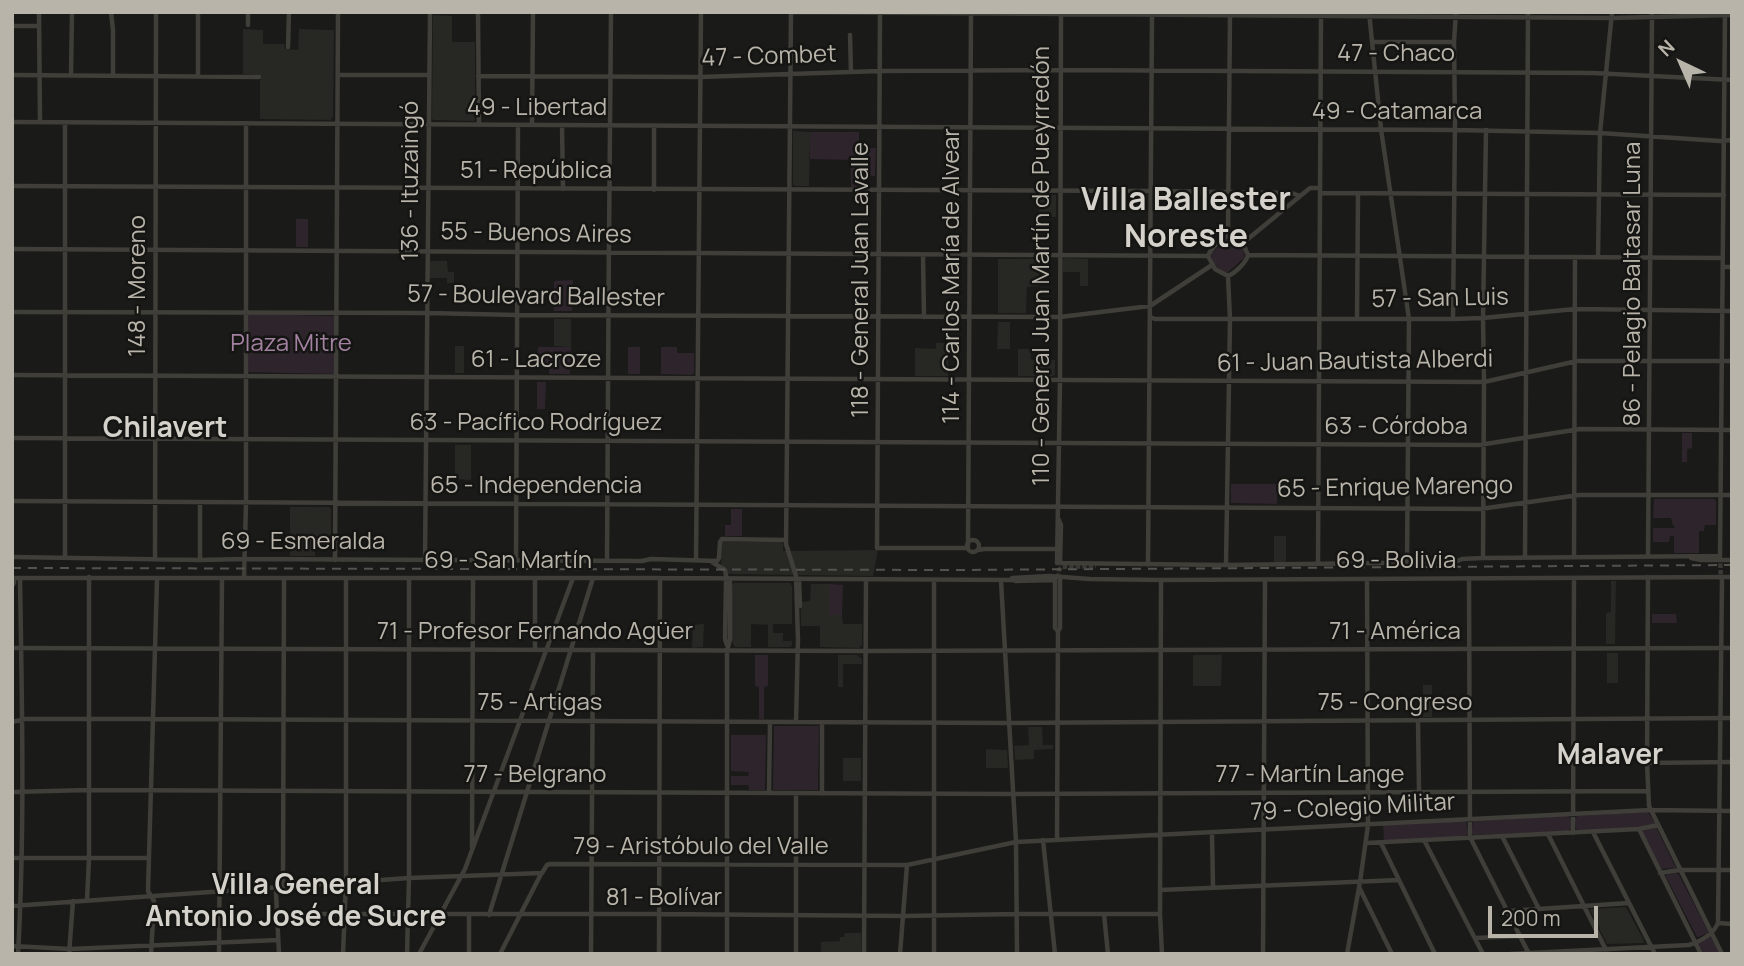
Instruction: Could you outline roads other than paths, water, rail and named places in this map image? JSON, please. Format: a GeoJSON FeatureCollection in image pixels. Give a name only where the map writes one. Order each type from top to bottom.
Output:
{"type":"FeatureCollection","features":[{"type":"Feature","properties":{"kind":"street"},"geometry":{"type":"LineString","coordinates":[[38,12],[40,122]]}},
{"type":"Feature","properties":{"kind":"street"},"geometry":{"type":"LineString","coordinates":[[71,75],[72,12]]}},
{"type":"Feature","properties":{"kind":"street"},"geometry":{"type":"LineString","coordinates":[[111,12],[113,76]]}},
{"type":"Feature","properties":{"kind":"street","name":"148 - Moreno"},"geometry":{"type":"LineString","coordinates":[[155,559],[156,12]]}},
{"type":"Feature","properties":{"kind":"street"},"geometry":{"type":"LineString","coordinates":[[198,12],[198,76]]}},
{"type":"Feature","properties":{"kind":"street"},"geometry":{"type":"LineString","coordinates":[[248,12],[248,25]]}},
{"type":"Feature","properties":{"kind":"street"},"geometry":{"type":"LineString","coordinates":[[289,12],[289,47]]}},
{"type":"Feature","properties":{"kind":"street"},"geometry":{"type":"LineString","coordinates":[[335,559],[338,12]]}},
{"type":"Feature","properties":{"kind":"street","name":"136 - Ituzaingó"},"geometry":{"type":"LineString","coordinates":[[425,559],[430,12]]}},
{"type":"Feature","properties":{"kind":"street"},"geometry":{"type":"LineString","coordinates":[[478,12],[479,125]]}},
{"type":"Feature","properties":{"kind":"street"},"geometry":{"type":"LineString","coordinates":[[532,125],[533,12]]}},
{"type":"Feature","properties":{"kind":"street"},"geometry":{"type":"LineString","coordinates":[[607,560],[611,12]]}},
{"type":"Feature","properties":{"kind":"street"},"geometry":{"type":"LineString","coordinates":[[696,560],[701,12]]}},
{"type":"Feature","properties":{"kind":"street"},"geometry":{"type":"LineString","coordinates":[[796,722],[796,576],[785,542],[790,12],[1732,15]]}},
{"type":"Feature","properties":{"kind":"street","name":"118 - General Juan Lavalle"},"geometry":{"type":"LineString","coordinates":[[880,13],[877,548],[969,544]]}},
{"type":"Feature","properties":{"kind":"street","name":"114 - Carlos María de Alvear"},"geometry":{"type":"LineString","coordinates":[[969,544],[971,13]]}},
{"type":"Feature","properties":{"kind":"street","name":"110 - General Juan Martín de Pueyrredón"},"geometry":{"type":"LineString","coordinates":[[1059,563],[1061,13]]}},
{"type":"Feature","properties":{"kind":"street"},"geometry":{"type":"LineString","coordinates":[[1148,565],[1152,13]]}},
{"type":"Feature","properties":{"kind":"street"},"geometry":{"type":"LineString","coordinates":[[1720,558],[1725,13]]}},
{"type":"Feature","properties":{"kind":"street"},"geometry":{"type":"LineString","coordinates":[[1228,276],[1212,265],[1208,256],[1209,251],[1228,235],[1230,14]]}},
{"type":"Feature","properties":{"kind":"street"},"geometry":{"type":"LineString","coordinates":[[1318,563],[1321,14]]}},
{"type":"Feature","properties":{"kind":"street"},"geometry":{"type":"LineString","coordinates":[[1369,14],[1381,129],[1409,319],[1407,563]]}},
{"type":"Feature","properties":{"kind":"street"},"geometry":{"type":"LineString","coordinates":[[1453,319],[1456,14]]}},
{"type":"Feature","properties":{"kind":"street","name":"86 - Pelagio Baltasar Luna"},"geometry":{"type":"LineString","coordinates":[[1648,556],[1652,14]]}},
{"type":"Feature","properties":{"kind":"street"},"geometry":{"type":"LineString","coordinates":[[1525,557],[1528,15]]}},
{"type":"Feature","properties":{"kind":"street"},"geometry":{"type":"LineString","coordinates":[[1598,257],[1600,133],[1611,15]]}},
{"type":"Feature","properties":{"kind":"street"},"geometry":{"type":"LineString","coordinates":[[12,26],[39,26]]}},
{"type":"Feature","properties":{"kind":"street"},"geometry":{"type":"LineString","coordinates":[[850,35],[851,72]]}},
{"type":"Feature","properties":{"kind":"street"},"geometry":{"type":"LineString","coordinates":[[1372,42],[1454,42]]}},
{"type":"Feature","properties":{"kind":"street","name":"47 - Combet"},"geometry":{"type":"LineString","coordinates":[[478,76],[700,77],[880,71],[1060,70]]}},
{"type":"Feature","properties":{"kind":"street","name":"47 - Chaco"},"geometry":{"type":"LineString","coordinates":[[1060,70],[1606,73],[1732,80]]}},
{"type":"Feature","properties":{"kind":"street"},"geometry":{"type":"LineString","coordinates":[[12,75],[259,77]]}},
{"type":"Feature","properties":{"kind":"street"},"geometry":{"type":"LineString","coordinates":[[338,75],[429,75]]}},
{"type":"Feature","properties":{"kind":"street","name":"49 - Libertad"},"geometry":{"type":"LineString","coordinates":[[12,122],[1061,128]]}},
{"type":"Feature","properties":{"kind":"street"},"geometry":{"type":"LineString","coordinates":[[65,123],[65,558]]}},
{"type":"Feature","properties":{"kind":"street"},"geometry":{"type":"LineString","coordinates":[[244,578],[246,123]]}},
{"type":"Feature","properties":{"kind":"street"},"geometry":{"type":"LineString","coordinates":[[516,560],[517,125]]}},
{"type":"Feature","properties":{"kind":"street"},"geometry":{"type":"LineString","coordinates":[[562,125],[563,189]]}},
{"type":"Feature","properties":{"kind":"street"},"geometry":{"type":"LineString","coordinates":[[653,190],[654,126]]}},
{"type":"Feature","properties":{"kind":"street","name":"49 - Catamarca"},"geometry":{"type":"LineString","coordinates":[[1061,128],[1486,130],[1732,140]]}},
{"type":"Feature","properties":{"kind":"street"},"geometry":{"type":"LineString","coordinates":[[1483,558],[1486,130]]}},
{"type":"Feature","properties":{"kind":"street","name":"51 - República"},"geometry":{"type":"LineString","coordinates":[[12,186],[1151,191],[1292,193],[1300,196]]}},
{"type":"Feature","properties":{"kind":"street"},"geometry":{"type":"LineString","coordinates":[[1243,243],[1310,188],[1358,193],[1724,195]]}},
{"type":"Feature","properties":{"kind":"street"},"geometry":{"type":"LineString","coordinates":[[1357,318],[1358,193]]}},
{"type":"Feature","properties":{"kind":"street"},"geometry":{"type":"LineString","coordinates":[[1724,208],[1732,208]]}},
{"type":"Feature","properties":{"kind":"street"},"geometry":{"type":"LineString","coordinates":[[1228,235],[1243,243],[1248,255],[1247,260],[1228,276]]}},
{"type":"Feature","properties":{"kind":"street","name":"55 - Buenos Aires"},"geometry":{"type":"LineString","coordinates":[[12,249],[1208,256]]}},
{"type":"Feature","properties":{"kind":"street"},"geometry":{"type":"LineString","coordinates":[[923,255],[924,317]]}},
{"type":"Feature","properties":{"kind":"street"},"geometry":{"type":"LineString","coordinates":[[1248,255],[1723,258]]}},
{"type":"Feature","properties":{"kind":"street"},"geometry":{"type":"LineString","coordinates":[[1574,556],[1575,257]]}},
{"type":"Feature","properties":{"kind":"street"},"geometry":{"type":"LineString","coordinates":[[1150,306],[1212,265]]}},
{"type":"Feature","properties":{"kind":"street"},"geometry":{"type":"LineString","coordinates":[[1723,267],[1732,267]]}},
{"type":"Feature","properties":{"kind":"street"},"geometry":{"type":"LineString","coordinates":[[1226,565],[1230,319],[1228,276]]}},
{"type":"Feature","properties":{"kind":"street","name":"57 - Boulevard Ballester"},"geometry":{"type":"LineString","coordinates":[[12,312],[1060,317],[1150,306]]}},
{"type":"Feature","properties":{"kind":"street","name":"57 - San Luis"},"geometry":{"type":"LineString","coordinates":[[1150,317],[1453,319],[1575,309],[1732,311]]}},
{"type":"Feature","properties":{"kind":"street","name":"61 - Juan Bautista Alberdi"},"geometry":{"type":"LineString","coordinates":[[1060,381],[1484,382],[1575,361],[1732,361]]}},
{"type":"Feature","properties":{"kind":"street","name":"61 - Lacroze"},"geometry":{"type":"LineString","coordinates":[[12,375],[1060,381]]}},
{"type":"Feature","properties":{"kind":"street","name":"63 - Córdoba"},"geometry":{"type":"LineString","coordinates":[[1059,443],[1484,445],[1574,429],[1732,429]]}},
{"type":"Feature","properties":{"kind":"street","name":"63 - Pacífico Rodríguez"},"geometry":{"type":"LineString","coordinates":[[12,438],[1059,443]]}},
{"type":"Feature","properties":{"kind":"street","name":"65 - Enrique Marengo"},"geometry":{"type":"LineString","coordinates":[[1059,506],[1484,508],[1574,495],[1732,495]]}},
{"type":"Feature","properties":{"kind":"street","name":"65 - Independencia"},"geometry":{"type":"LineString","coordinates":[[12,501],[698,504],[787,511],[878,506],[1059,506]]}},
{"type":"Feature","properties":{"kind":"street"},"geometry":{"type":"LineString","coordinates":[[200,503],[200,561]]}},
{"type":"Feature","properties":{"kind":"street","name":"110 - General Juan Martín de Pueyrredón"},"geometry":{"type":"LineString","coordinates":[[1059,520],[1059,563]]}},
{"type":"Feature","properties":{"kind":"street","name":"69 - Esmeralda"},"geometry":{"type":"LineString","coordinates":[[12,557],[200,561],[719,560],[722,539],[785,542]]}},
{"type":"Feature","properties":{"kind":"street"},"geometry":{"type":"LineString","coordinates":[[978,550],[978,543],[975,541],[969,544],[971,552],[984,549],[1057,549]]}},
{"type":"Feature","properties":{"kind":"street"},"geometry":{"type":"LineString","coordinates":[[1059,563],[1407,563],[1454,562],[1465,558],[1574,556],[1678,556],[1732,560]]}},
{"type":"Feature","properties":{"kind":"street"},"geometry":{"type":"LineString","coordinates":[[642,561],[710,562],[721,567],[727,578],[727,954]]}},
{"type":"Feature","properties":{"kind":"street"},"geometry":{"type":"LineString","coordinates":[[1096,566],[1123,565]]}},
{"type":"Feature","properties":{"kind":"street"},"geometry":{"type":"LineString","coordinates":[[87,900],[89,577]]}},
{"type":"Feature","properties":{"kind":"street","name":"69 - Bolivia"},"geometry":{"type":"LineString","coordinates":[[1058,579],[1732,577]]}},
{"type":"Feature","properties":{"kind":"street"},"geometry":{"type":"LineString","coordinates":[[12,586],[16,578]]}},
{"type":"Feature","properties":{"kind":"street"},"geometry":{"type":"LineString","coordinates":[[16,578],[22,719],[20,905],[15,946],[18,954]]}},
{"type":"Feature","properties":{"kind":"street","name":"69 - San Martín"},"geometry":{"type":"LineString","coordinates":[[16,578],[1015,580]]}},
{"type":"Feature","properties":{"kind":"street"},"geometry":{"type":"LineString","coordinates":[[219,954],[222,578]]}},
{"type":"Feature","properties":{"kind":"street"},"geometry":{"type":"LineString","coordinates":[[343,954],[346,882],[346,578]]}},
{"type":"Feature","properties":{"kind":"street"},"geometry":{"type":"LineString","coordinates":[[407,954],[409,578]]}},
{"type":"Feature","properties":{"kind":"street"},"geometry":{"type":"LineString","coordinates":[[419,954],[461,876],[573,578]]}},
{"type":"Feature","properties":{"kind":"street"},"geometry":{"type":"LineString","coordinates":[[489,915],[593,578]]}},
{"type":"Feature","properties":{"kind":"street"},"geometry":{"type":"LineString","coordinates":[[659,954],[660,578]]}},
{"type":"Feature","properties":{"kind":"street"},"geometry":{"type":"LineString","coordinates":[[1469,578],[1470,837],[1529,953]]}},
{"type":"Feature","properties":{"kind":"street"},"geometry":{"type":"LineString","coordinates":[[1573,833],[1574,578]]}},
{"type":"Feature","properties":{"kind":"street"},"geometry":{"type":"LineString","coordinates":[[1648,578],[1647,763],[1651,810],[1722,954]]}},
{"type":"Feature","properties":{"kind":"street"},"geometry":{"type":"LineString","coordinates":[[1510,954],[1689,945],[1712,933],[1718,923],[1722,578]]}},
{"type":"Feature","properties":{"kind":"street"},"geometry":{"type":"LineString","coordinates":[[151,954],[154,901],[148,891],[157,579]]}},
{"type":"Feature","properties":{"kind":"street"},"geometry":{"type":"LineString","coordinates":[[279,954],[276,893],[283,881],[284,579]]}},
{"type":"Feature","properties":{"kind":"street"},"geometry":{"type":"LineString","coordinates":[[471,850],[473,579]]}},
{"type":"Feature","properties":{"kind":"street"},"geometry":{"type":"LineString","coordinates":[[535,579],[535,650]]}},
{"type":"Feature","properties":{"kind":"street"},"geometry":{"type":"LineString","coordinates":[[728,579],[728,648]]}},
{"type":"Feature","properties":{"kind":"street"},"geometry":{"type":"LineString","coordinates":[[1058,579],[1055,628],[1058,631],[1058,839]]}},
{"type":"Feature","properties":{"kind":"street","name":"69 - San Martín"},"geometry":{"type":"LineString","coordinates":[[1003,580],[1058,579]]}},
{"type":"Feature","properties":{"kind":"street"},"geometry":{"type":"LineString","coordinates":[[1346,954],[1368,825],[1367,579]]}},
{"type":"Feature","properties":{"kind":"street"},"geometry":{"type":"LineString","coordinates":[[797,580],[797,640]]}},
{"type":"Feature","properties":{"kind":"street"},"geometry":{"type":"LineString","coordinates":[[864,954],[866,580]]}},
{"type":"Feature","properties":{"kind":"street"},"geometry":{"type":"LineString","coordinates":[[934,580],[934,954]]}},
{"type":"Feature","properties":{"kind":"street"},"geometry":{"type":"LineString","coordinates":[[1003,580],[1004,651],[1016,842],[1017,954]]}},
{"type":"Feature","properties":{"kind":"street"},"geometry":{"type":"LineString","coordinates":[[1161,580],[1162,954]]}},
{"type":"Feature","properties":{"kind":"street"},"geometry":{"type":"LineString","coordinates":[[1264,954],[1265,580]]}},
{"type":"Feature","properties":{"kind":"street","name":"71 - Profesor Fernando Agüer"},"geometry":{"type":"LineString","coordinates":[[12,648],[1058,650]]}},
{"type":"Feature","properties":{"kind":"street","name":"71 - América"},"geometry":{"type":"LineString","coordinates":[[1058,650],[1732,648]]}},
{"type":"Feature","properties":{"kind":"street"},"geometry":{"type":"LineString","coordinates":[[591,954],[593,650]]}},
{"type":"Feature","properties":{"kind":"street","name":"75 - Congreso"},"geometry":{"type":"LineString","coordinates":[[1058,721],[1732,718]]}},
{"type":"Feature","properties":{"kind":"street","name":"75 - Artigas"},"geometry":{"type":"LineString","coordinates":[[12,722],[22,719],[1058,721]]}},
{"type":"Feature","properties":{"kind":"street"},"geometry":{"type":"LineString","coordinates":[[1418,721],[1419,792]]}},
{"type":"Feature","properties":{"kind":"street"},"geometry":{"type":"LineString","coordinates":[[769,793],[770,722]]}},
{"type":"Feature","properties":{"kind":"street"},"geometry":{"type":"LineString","coordinates":[[822,722],[822,794]]}},
{"type":"Feature","properties":{"kind":"street"},"geometry":{"type":"LineString","coordinates":[[1647,763],[1732,762]]}},
{"type":"Feature","properties":{"kind":"street","name":"77 - Belgrano"},"geometry":{"type":"LineString","coordinates":[[12,792],[151,790],[1057,794]]}},
{"type":"Feature","properties":{"kind":"street","name":"77 - Martín Lange"},"geometry":{"type":"LineString","coordinates":[[1057,794],[1648,790]]}},
{"type":"Feature","properties":{"kind":"street"},"geometry":{"type":"LineString","coordinates":[[796,794],[796,954]]}},
{"type":"Feature","properties":{"kind":"street","name":"79 - Colegio Militar"},"geometry":{"type":"LineString","coordinates":[[1058,839],[1651,810],[1732,811]]}},
{"type":"Feature","properties":{"kind":"street"},"geometry":{"type":"LineString","coordinates":[[1366,843],[1593,832],[1658,825]]}},
{"type":"Feature","properties":{"kind":"street"},"geometry":{"type":"LineString","coordinates":[[1639,829],[1701,954]]}},
{"type":"Feature","properties":{"kind":"street"},"geometry":{"type":"LineString","coordinates":[[1593,832],[1655,954]]}},
{"type":"Feature","properties":{"kind":"street"},"geometry":{"type":"LineString","coordinates":[[1212,833],[1213,887]]}},
{"type":"Feature","properties":{"kind":"street"},"geometry":{"type":"LineString","coordinates":[[1548,834],[1607,951]]}},
{"type":"Feature","properties":{"kind":"street"},"geometry":{"type":"LineString","coordinates":[[1502,836],[1539,909]]}},
{"type":"Feature","properties":{"kind":"street","name":"79 - Aristóbulo del Valle"},"geometry":{"type":"LineString","coordinates":[[12,906],[409,878],[542,873],[550,864],[907,865],[1016,842],[1058,839]]}},
{"type":"Feature","properties":{"kind":"street"},"geometry":{"type":"LineString","coordinates":[[1044,840],[1055,954]]}},
{"type":"Feature","properties":{"kind":"street"},"geometry":{"type":"LineString","coordinates":[[1424,840],[1483,954]]}},
{"type":"Feature","properties":{"kind":"street"},"geometry":{"type":"LineString","coordinates":[[1381,843],[1435,954]]}},
{"type":"Feature","properties":{"kind":"street"},"geometry":{"type":"LineString","coordinates":[[12,858],[149,858]]}},
{"type":"Feature","properties":{"kind":"street"},"geometry":{"type":"LineString","coordinates":[[900,954],[907,865]]}},
{"type":"Feature","properties":{"kind":"street"},"geometry":{"type":"LineString","coordinates":[[1660,873],[1679,870],[1732,870]]}},
{"type":"Feature","properties":{"kind":"street"},"geometry":{"type":"LineString","coordinates":[[500,954],[542,873]]}},
{"type":"Feature","properties":{"kind":"street"},"geometry":{"type":"LineString","coordinates":[[1160,890],[1359,885],[1399,880]]}},
{"type":"Feature","properties":{"kind":"street"},"geometry":{"type":"LineString","coordinates":[[1359,885],[1392,954]]}},
{"type":"Feature","properties":{"kind":"street"},"geometry":{"type":"LineString","coordinates":[[69,952],[74,901]]}},
{"type":"Feature","properties":{"kind":"street"},"geometry":{"type":"LineString","coordinates":[[1508,911],[1629,903]]}},
{"type":"Feature","properties":{"kind":"street","name":"81 - Bolívar"},"geometry":{"type":"LineString","coordinates":[[278,914],[1160,914]]}},
{"type":"Feature","properties":{"kind":"street"},"geometry":{"type":"LineString","coordinates":[[1104,914],[1108,954]]}},
{"type":"Feature","properties":{"kind":"street"},"geometry":{"type":"LineString","coordinates":[[469,915],[469,954]]}},
{"type":"Feature","properties":{"kind":"street"},"geometry":{"type":"LineString","coordinates":[[1718,923],[1732,924]]}},
{"type":"Feature","properties":{"kind":"street"},"geometry":{"type":"LineString","coordinates":[[1475,938],[1520,936]]}},
{"type":"Feature","properties":{"kind":"street"},"geometry":{"type":"LineString","coordinates":[[15,946],[69,952],[278,940]]}},
{"type":"Feature","properties":{"kind":"tunnel"},"geometry":{"type":"LineString","coordinates":[[1720,557],[1721,580]]}},
{"type":"Feature","properties":{"kind":"tunnel"},"geometry":{"type":"LineString","coordinates":[[1058,578],[1062,567],[1096,566]]}},
{"type":"Feature","properties":{"kind":"railway"},"geometry":{"type":"LineString","coordinates":[[12,568],[954,570],[1732,565]]}},
{"type":"Feature","properties":{"kind":"district","name":"Villa Ballester Noreste"},"geometry":{"type":"Point","coordinates":[1186,220]}},
{"type":"Feature","properties":{"kind":"district","name":"Chilavert"},"geometry":{"type":"Point","coordinates":[165,429]}},
{"type":"Feature","properties":{"kind":"district","name":"Malaver"},"geometry":{"type":"Point","coordinates":[1610,756]}},
{"type":"Feature","properties":{"kind":"district","name":"Villa General Antonio José de Sucre"},"geometry":{"type":"Point","coordinates":[296,902]}},
{"type":"Feature","properties":{"kind":"park label","name":"Plaza Mitre"},"geometry":{"type":"Point","coordinates":[291,344]}}]}
